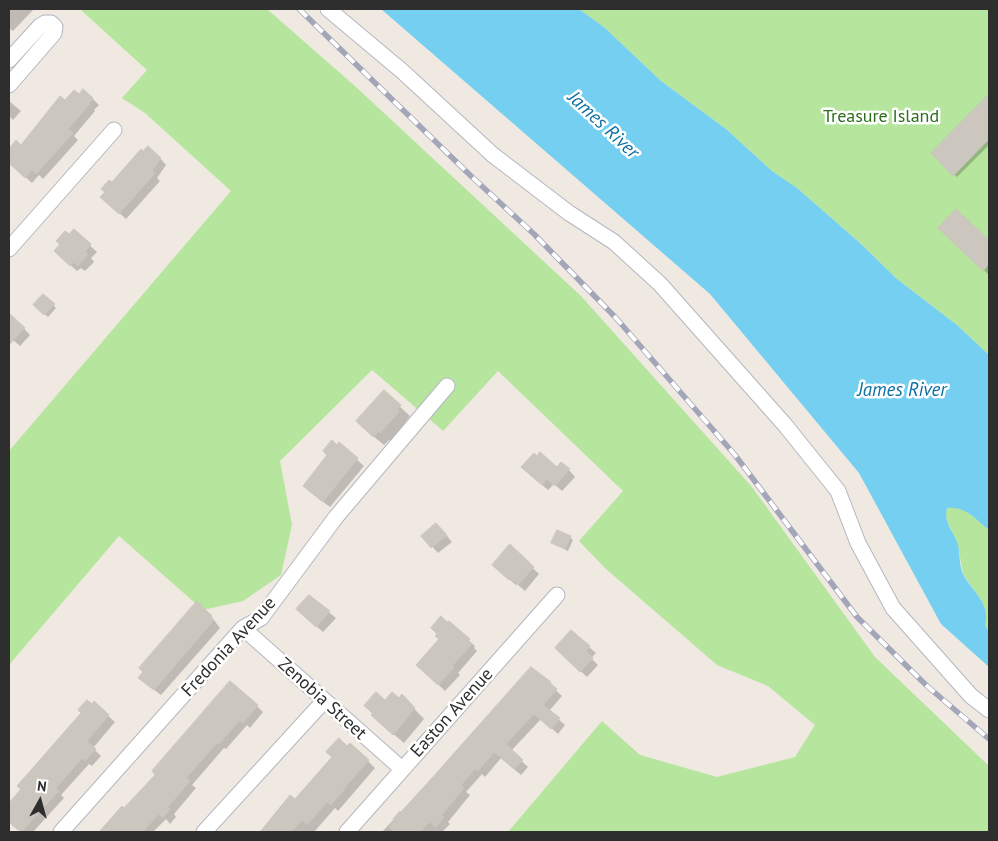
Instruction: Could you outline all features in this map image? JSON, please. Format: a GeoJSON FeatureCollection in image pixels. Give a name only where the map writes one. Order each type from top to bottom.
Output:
{"type":"FeatureCollection","features":[{"type":"Feature","properties":{"kind":"street"},"geometry":{"type":"LineString","coordinates":[[328,9],[402,71],[493,155],[569,213],[614,242],[660,284],[785,425],[838,491],[858,543],[893,608],[971,696],[989,710]]}},
{"type":"Feature","properties":{"kind":"street"},"geometry":{"type":"LineString","coordinates":[[9,60],[45,22],[51,23],[55,27],[54,33],[9,85]]}},
{"type":"Feature","properties":{"kind":"street"},"geometry":{"type":"LineString","coordinates":[[9,249],[114,130]]}},
{"type":"Feature","properties":{"kind":"street","name":"Fredonia Avenue"},"geometry":{"type":"LineString","coordinates":[[61,832],[243,628],[261,618],[336,517],[447,386]]}},
{"type":"Feature","properties":{"kind":"street","name":"Easton Avenue"},"geometry":{"type":"LineString","coordinates":[[347,832],[557,595]]}},
{"type":"Feature","properties":{"kind":"street","name":"Zenobia Street"},"geometry":{"type":"LineString","coordinates":[[243,628],[402,769]]}},
{"type":"Feature","properties":{"kind":"street"},"geometry":{"type":"LineString","coordinates":[[204,832],[324,701]]}},
{"type":"Feature","properties":{"kind":"green space"},"geometry":{"type":"Polygon","coordinates":[[[83,9],[267,9],[356,87],[581,296],[752,487],[875,657],[989,766],[989,832],[508,832],[602,721],[640,755],[717,777],[795,757],[815,725],[768,686],[717,665],[606,569],[579,541],[623,491],[498,371],[443,431],[372,370],[280,461],[292,525],[281,575],[243,601],[203,610],[119,536],[9,665],[9,451],[231,191],[145,113],[122,98],[147,70],[82,11],[83,9]]]}},
{"type":"Feature","properties":{"kind":"green space","name":"Treasure Island"},"geometry":{"type":"Polygon","coordinates":[[[579,9],[989,9],[989,355],[957,325],[897,279],[860,243],[797,188],[772,171],[726,129],[661,81],[605,28],[579,9]]]}},
{"type":"Feature","properties":{"kind":"green space"},"geometry":{"type":"Polygon","coordinates":[[[947,508],[965,511],[989,530],[989,632],[985,625],[981,600],[963,574],[958,546],[945,516],[947,508]]]}},
{"type":"Feature","properties":{"kind":"water","name":"James River"},"geometry":{"type":"Polygon","coordinates":[[[381,9],[579,9],[605,28],[661,81],[726,129],[772,171],[797,188],[860,243],[897,279],[957,325],[989,355],[989,530],[970,514],[960,509],[947,508],[946,518],[958,545],[962,572],[986,611],[985,625],[989,632],[989,667],[941,624],[859,473],[710,294],[381,9]]]}},
{"type":"Feature","properties":{"kind":"building"},"geometry":{"type":"Polygon","coordinates":[[[83,89],[93,98],[68,129],[73,133],[36,174],[32,170],[25,178],[9,163],[9,149],[16,140],[21,145],[60,96],[65,100],[74,90],[79,94],[83,89]]]}},
{"type":"Feature","properties":{"kind":"building"},"geometry":{"type":"Polygon","coordinates":[[[989,94],[989,139],[953,176],[931,153],[989,94]]]}},
{"type":"Feature","properties":{"kind":"building"},"geometry":{"type":"Polygon","coordinates":[[[148,146],[161,158],[152,171],[155,173],[119,214],[100,197],[105,192],[101,189],[109,180],[112,182],[141,149],[143,151],[148,146]]]}},
{"type":"Feature","properties":{"kind":"building"},"geometry":{"type":"Polygon","coordinates":[[[956,209],[989,240],[989,264],[983,271],[938,228],[956,209]]]}},
{"type":"Feature","properties":{"kind":"building"},"geometry":{"type":"Polygon","coordinates":[[[74,229],[91,244],[85,252],[88,254],[78,266],[74,262],[70,266],[54,251],[60,244],[56,241],[65,231],[69,234],[74,229]]]}},
{"type":"Feature","properties":{"kind":"building"},"geometry":{"type":"Polygon","coordinates":[[[43,294],[55,304],[44,315],[33,305],[43,294]]]}},
{"type":"Feature","properties":{"kind":"building"},"geometry":{"type":"Polygon","coordinates":[[[9,313],[25,328],[9,345],[9,313]]]}},
{"type":"Feature","properties":{"kind":"building"},"geometry":{"type":"Polygon","coordinates":[[[384,390],[401,405],[397,410],[399,412],[380,433],[379,431],[373,437],[356,421],[384,390]]]}},
{"type":"Feature","properties":{"kind":"building"},"geometry":{"type":"Polygon","coordinates":[[[332,440],[337,445],[339,442],[358,458],[323,502],[303,486],[327,455],[323,451],[332,440]]]}},
{"type":"Feature","properties":{"kind":"building"},"geometry":{"type":"Polygon","coordinates":[[[540,452],[557,467],[561,462],[570,469],[555,486],[547,479],[542,485],[521,467],[534,453],[537,456],[540,452]]]}},
{"type":"Feature","properties":{"kind":"building"},"geometry":{"type":"Polygon","coordinates":[[[436,523],[447,535],[431,548],[421,536],[436,523]]]}},
{"type":"Feature","properties":{"kind":"building"},"geometry":{"type":"Polygon","coordinates":[[[557,530],[571,536],[565,549],[551,543],[557,530]]]}},
{"type":"Feature","properties":{"kind":"building"},"geometry":{"type":"Polygon","coordinates":[[[510,544],[534,567],[518,585],[510,578],[509,580],[492,565],[510,544]]]}},
{"type":"Feature","properties":{"kind":"building"},"geometry":{"type":"Polygon","coordinates":[[[309,595],[330,611],[316,627],[296,609],[309,595]]]}},
{"type":"Feature","properties":{"kind":"building"},"geometry":{"type":"Polygon","coordinates":[[[197,601],[214,620],[154,690],[138,678],[143,672],[139,668],[197,601]]]}},
{"type":"Feature","properties":{"kind":"building"},"geometry":{"type":"Polygon","coordinates":[[[441,616],[470,639],[468,641],[472,644],[438,685],[416,665],[439,639],[431,628],[441,616]]]}},
{"type":"Feature","properties":{"kind":"building"},"geometry":{"type":"Polygon","coordinates":[[[571,630],[590,646],[586,651],[593,658],[580,672],[555,648],[571,630]]]}},
{"type":"Feature","properties":{"kind":"building"},"geometry":{"type":"Polygon","coordinates":[[[531,667],[557,689],[543,705],[560,718],[551,729],[534,714],[506,744],[523,760],[514,769],[494,752],[478,771],[475,769],[461,785],[464,788],[442,815],[444,817],[436,827],[430,822],[420,832],[394,832],[389,827],[394,821],[393,819],[531,667]]]}},
{"type":"Feature","properties":{"kind":"building"},"geometry":{"type":"Polygon","coordinates":[[[230,681],[258,705],[243,723],[240,720],[219,744],[217,743],[186,778],[190,781],[168,807],[170,809],[163,818],[159,814],[142,832],[99,832],[122,806],[124,808],[155,775],[152,771],[230,681]]]}},
{"type":"Feature","properties":{"kind":"building"},"geometry":{"type":"Polygon","coordinates":[[[376,692],[385,700],[392,692],[399,698],[402,694],[415,708],[393,735],[364,706],[376,692]]]}},
{"type":"Feature","properties":{"kind":"building"},"geometry":{"type":"Polygon","coordinates":[[[87,700],[92,704],[94,701],[109,715],[87,741],[96,749],[85,761],[82,758],[56,788],[59,791],[22,831],[18,830],[9,822],[9,803],[21,789],[17,786],[81,713],[78,710],[87,700]]]}},
{"type":"Feature","properties":{"kind":"building"},"geometry":{"type":"Polygon","coordinates":[[[339,738],[347,746],[350,743],[369,760],[345,789],[331,805],[327,802],[307,825],[302,820],[291,832],[260,832],[290,795],[295,799],[332,757],[326,752],[339,738]]]}},
{"type":"Feature","properties":{"kind":"railway"},"geometry":{"type":"LineString","coordinates":[[299,9],[472,177],[534,234],[616,318],[735,455],[857,617],[927,686],[989,739]]}}]}
